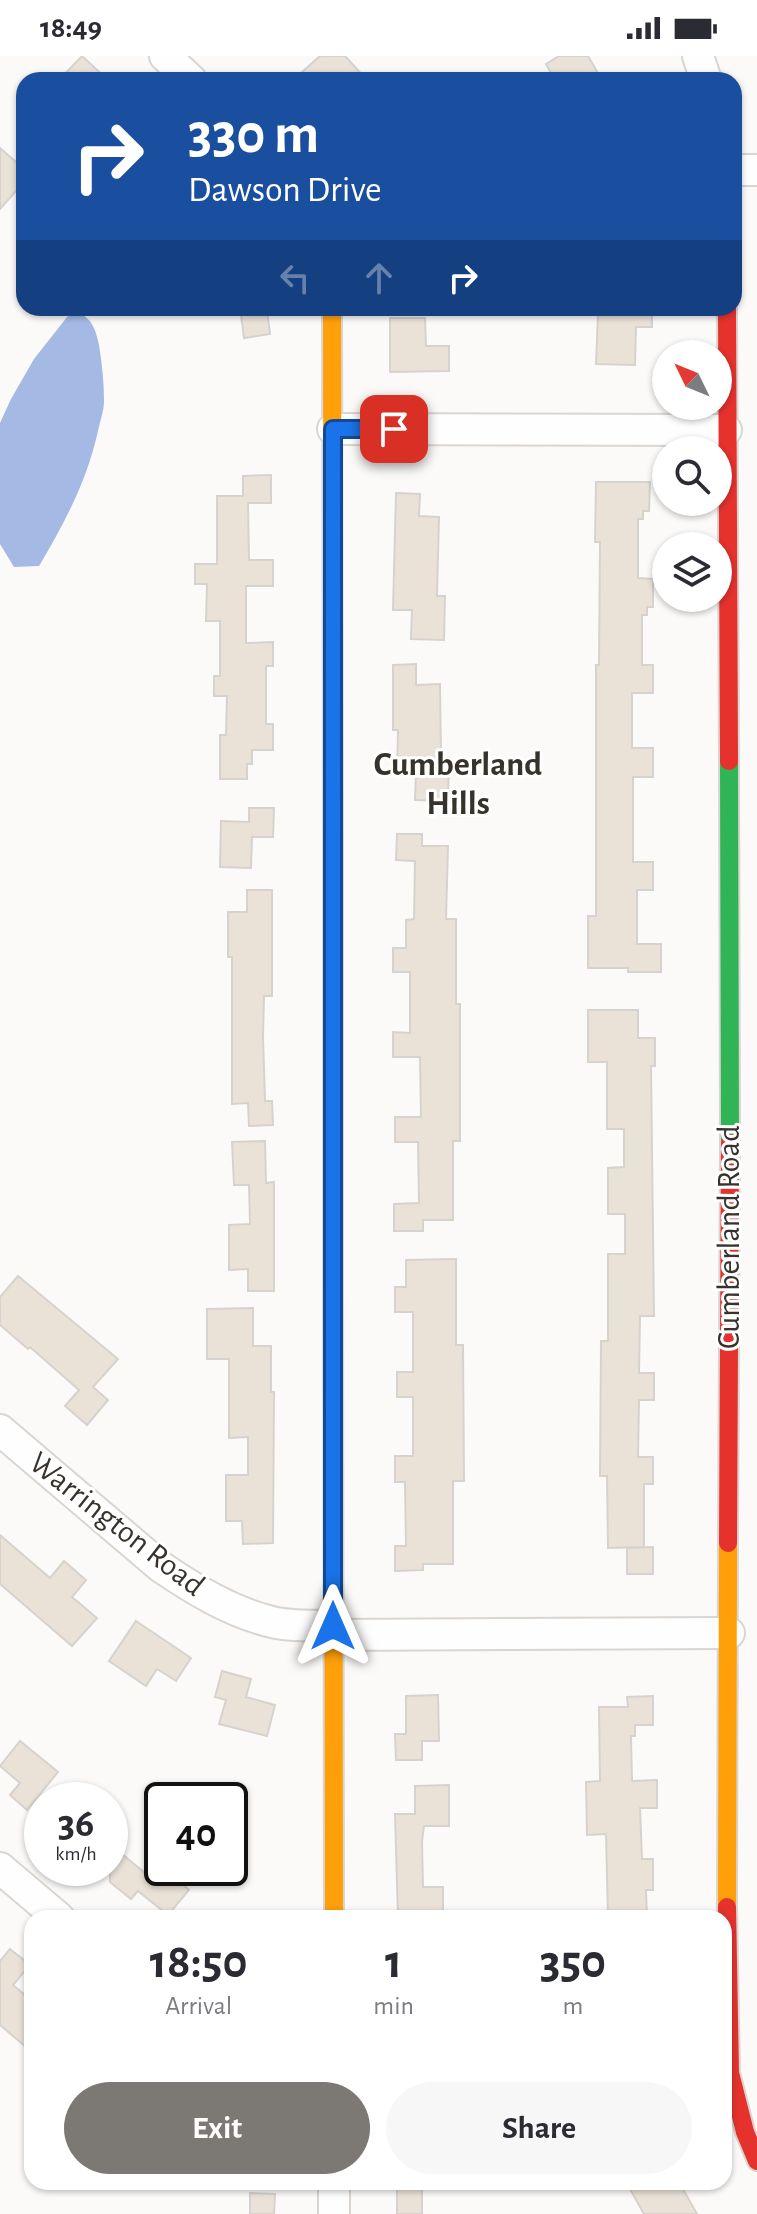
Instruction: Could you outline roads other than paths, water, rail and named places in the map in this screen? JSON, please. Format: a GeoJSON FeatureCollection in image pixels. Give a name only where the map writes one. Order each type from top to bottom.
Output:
{"type":"FeatureCollection","features":[{"type":"Feature","properties":{"kind":"street"},"geometry":{"type":"LineString","coordinates":[[165,56],[182,72]]}},
{"type":"Feature","properties":{"kind":"street"},"geometry":{"type":"LineString","coordinates":[[332,316],[334,1910]]}},
{"type":"Feature","properties":{"kind":"street","name":"Cumberland Road"},"geometry":{"type":"LineString","coordinates":[[727,316],[726,430],[743,726],[743,1061],[729,1633],[727,1910]]}},
{"type":"Feature","properties":{"kind":"street"},"geometry":{"type":"LineString","coordinates":[[333,429],[726,430]]}},
{"type":"Feature","properties":{"kind":"street","name":"Warrington Road"},"geometry":{"type":"LineString","coordinates":[[0,1430],[185,1584],[213,1599],[272,1622],[334,1630],[729,1633]]}},
{"type":"Feature","properties":{"kind":"street"},"geometry":{"type":"LineString","coordinates":[[0,1868],[50,1910]]}},
{"type":"Feature","properties":{"kind":"street","name":"Cumberland Road"},"geometry":{"type":"LineString","coordinates":[[732,2081],[745,2132],[757,2161]]}},
{"type":"Feature","properties":{"kind":"street"},"geometry":{"type":"LineString","coordinates":[[334,2190],[334,2214]]}},
{"type":"Feature","properties":{"kind":"water"},"geometry":{"type":"Polygon","coordinates":[[[82,316],[95,330],[104,387],[102,416],[81,484],[49,550],[39,566],[14,567],[0,544],[0,423],[34,359],[67,317],[82,316]]]}},
{"type":"Feature","properties":{"kind":"district","name":"Cumberland Hills"},"geometry":{"type":"Point","coordinates":[458,784]}}]}
